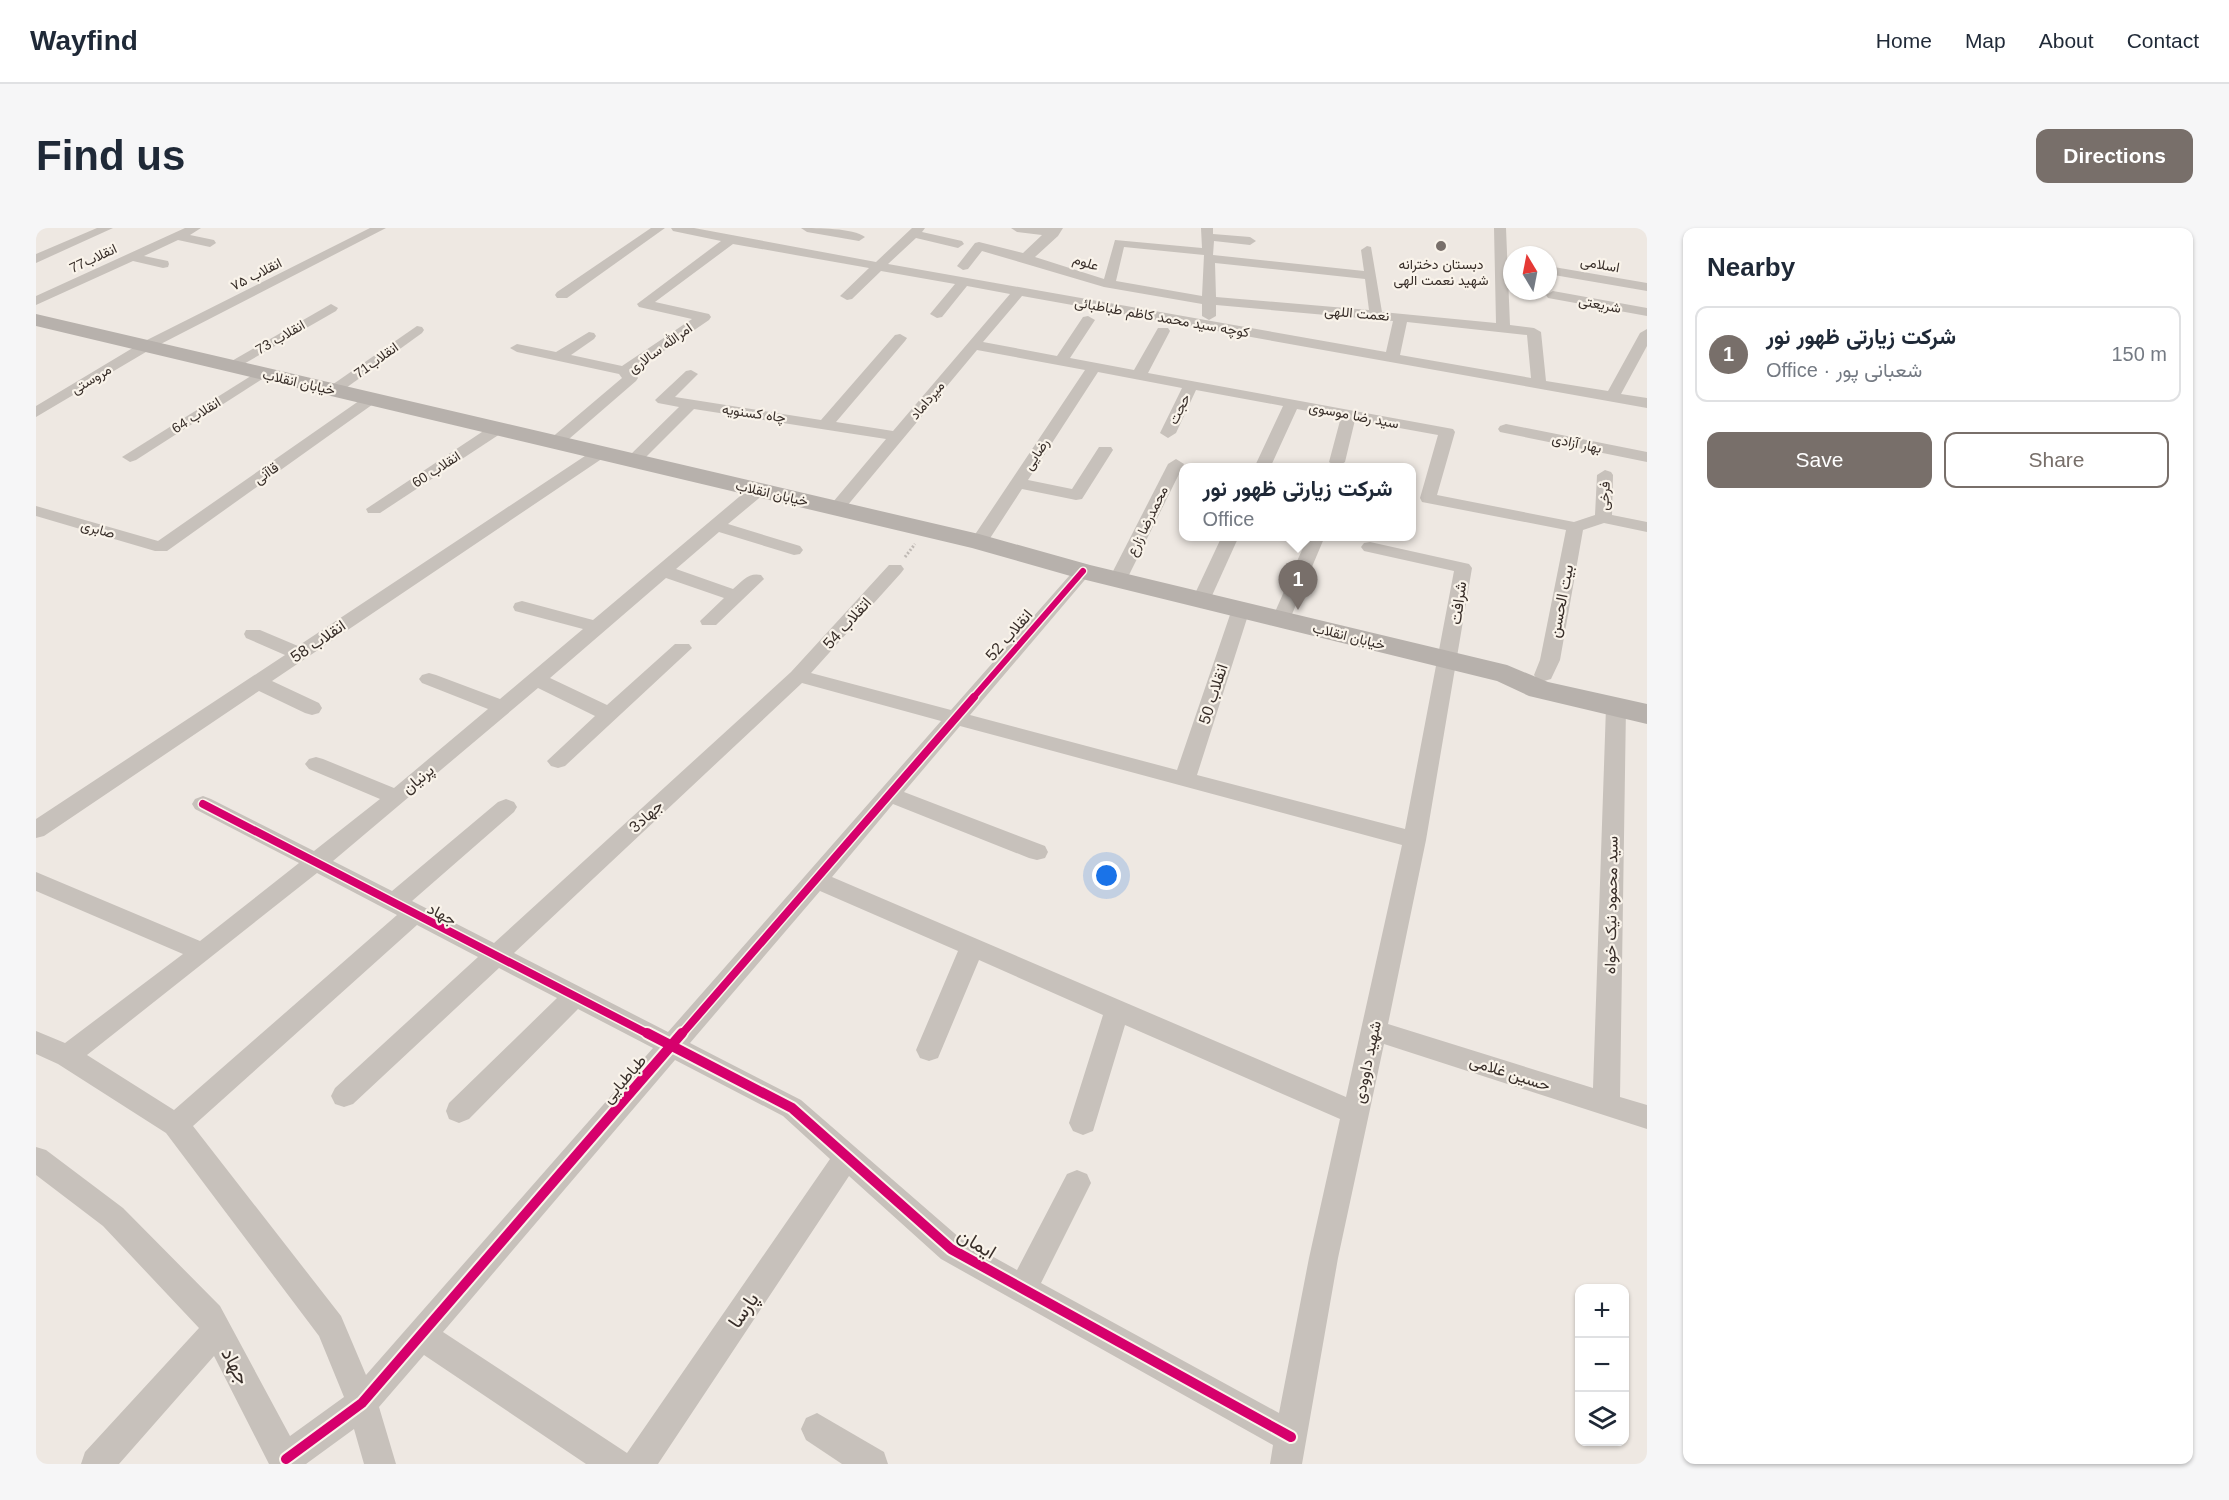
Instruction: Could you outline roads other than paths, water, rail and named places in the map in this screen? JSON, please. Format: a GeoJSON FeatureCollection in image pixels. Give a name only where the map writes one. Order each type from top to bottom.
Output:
{"type":"FeatureCollection","features":[{"type":"Feature","properties":{"kind":"main road","name":"خیابان انقلاب"},"geometry":{"type":"LineString","coordinates":[[36,315],[146,346],[979,542],[1083,571],[1507,674],[1539,689],[1617,700],[1647,699]]}},
{"type":"Feature","properties":{"kind":"main road","name":"خیابان انقلاب"},"geometry":{"type":"LineString","coordinates":[[1507,674],[1544,675],[1617,700],[1647,714]]}},
{"type":"Feature","properties":{"kind":"main road"},"geometry":{"type":"LineString","coordinates":[[1617,700],[1647,691]]}},
{"type":"Feature","properties":{"kind":"street"},"geometry":{"type":"LineString","coordinates":[[36,259],[107,228]]}},
{"type":"Feature","properties":{"kind":"street","name":"انقلاب77"},"geometry":{"type":"LineString","coordinates":[[36,315],[131,257],[195,228]]}},
{"type":"Feature","properties":{"kind":"street","name":"انقلاب ۷۵"},"geometry":{"type":"LineString","coordinates":[[146,346],[380,228]]}},
{"type":"Feature","properties":{"kind":"street"},"geometry":{"type":"LineString","coordinates":[[562,295],[659,228]]}},
{"type":"Feature","properties":{"kind":"street","name":"کوچه سید محمد کاظم طباطبائی"},"geometry":{"type":"LineString","coordinates":[[677,228],[713,232],[731,240],[1647,403]]}},
{"type":"Feature","properties":{"kind":"street"},"geometry":{"type":"LineString","coordinates":[[807,228],[859,237]]}},
{"type":"Feature","properties":{"kind":"street"},"geometry":{"type":"LineString","coordinates":[[833,258],[870,228]]}},
{"type":"Feature","properties":{"kind":"street"},"geometry":{"type":"LineString","coordinates":[[1017,228],[1056,230]]}},
{"type":"Feature","properties":{"kind":"street"},"geometry":{"type":"LineString","coordinates":[[1500,228],[1503,246]]}},
{"type":"Feature","properties":{"kind":"street"},"geometry":{"type":"LineString","coordinates":[[1026,258],[1056,230]]}},
{"type":"Feature","properties":{"kind":"street"},"geometry":{"type":"LineString","coordinates":[[847,296],[881,267],[917,231],[958,244]]}},
{"type":"Feature","properties":{"kind":"street"},"geometry":{"type":"LineString","coordinates":[[1208,325],[1211,301],[1207,232],[1250,241]]}},
{"type":"Feature","properties":{"kind":"street"},"geometry":{"type":"LineString","coordinates":[[176,236],[210,243]]}},
{"type":"Feature","properties":{"kind":"street","name":"امرالله سالاری"},"geometry":{"type":"LineString","coordinates":[[556,442],[631,378],[624,371],[704,317],[644,304],[731,240]]}},
{"type":"Feature","properties":{"kind":"street"},"geometry":{"type":"LineString","coordinates":[[1109,284],[1119,243],[1208,255],[1289,262],[1371,276]]}},
{"type":"Feature","properties":{"kind":"street","name":"علوم"},"geometry":{"type":"LineString","coordinates":[[963,266],[979,246],[1109,284],[1211,301]]}},
{"type":"Feature","properties":{"kind":"street"},"geometry":{"type":"LineString","coordinates":[[1312,296],[1375,309],[1367,250]]}},
{"type":"Feature","properties":{"kind":"street"},"geometry":{"type":"LineString","coordinates":[[131,257],[163,264]]}},
{"type":"Feature","properties":{"kind":"street"},"geometry":{"type":"LineString","coordinates":[[1289,262],[1289,282]]}},
{"type":"Feature","properties":{"kind":"street","name":"اسلامی"},"geometry":{"type":"LineString","coordinates":[[1557,272],[1647,287]]}},
{"type":"Feature","properties":{"kind":"street"},"geometry":{"type":"LineString","coordinates":[[937,314],[963,282]]}},
{"type":"Feature","properties":{"kind":"street","name":"میرداماد"},"geometry":{"type":"LineString","coordinates":[[836,508],[1019,291]]}},
{"type":"Feature","properties":{"kind":"street","name":"شریعتی"},"geometry":{"type":"LineString","coordinates":[[1557,296],[1647,312]]}},
{"type":"Feature","properties":{"kind":"street"},"geometry":{"type":"LineString","coordinates":[[1503,328],[1504,300]]}},
{"type":"Feature","properties":{"kind":"street","name":"نعمت اللهی"},"geometry":{"type":"LineString","coordinates":[[1211,301],[1375,309],[1401,317],[1534,332],[1539,384]]}},
{"type":"Feature","properties":{"kind":"street","name":"انقلاب 73"},"geometry":{"type":"LineString","coordinates":[[230,366],[331,308]]}},
{"type":"Feature","properties":{"kind":"street"},"geometry":{"type":"LineString","coordinates":[[1392,358],[1401,317]]}},
{"type":"Feature","properties":{"kind":"street"},"geometry":{"type":"LineString","coordinates":[[1061,361],[1088,320]]}},
{"type":"Feature","properties":{"kind":"street","name":"انقلاب71"},"geometry":{"type":"LineString","coordinates":[[334,390],[417,330]]}},
{"type":"Feature","properties":{"kind":"street"},"geometry":{"type":"LineString","coordinates":[[1139,375],[1163,331]]}},
{"type":"Feature","properties":{"kind":"street"},"geometry":{"type":"LineString","coordinates":[[1612,397],[1647,333]]}},
{"type":"Feature","properties":{"kind":"street"},"geometry":{"type":"LineString","coordinates":[[559,357],[589,336]]}},
{"type":"Feature","properties":{"kind":"street"},"geometry":{"type":"LineString","coordinates":[[826,424],[900,338]]}},
{"type":"Feature","properties":{"kind":"street","name":"سید رضا موسوی"},"geometry":{"type":"LineString","coordinates":[[974,345],[1447,432],[1428,498],[1575,527],[1603,518],[1647,527]]}},
{"type":"Feature","properties":{"kind":"street","name":"مروستی"},"geometry":{"type":"LineString","coordinates":[[36,412],[146,346]]}},
{"type":"Feature","properties":{"kind":"street"},"geometry":{"type":"LineString","coordinates":[[517,348],[624,371]]}},
{"type":"Feature","properties":{"kind":"street","name":"رضایی"},"geometry":{"type":"LineString","coordinates":[[979,542],[1094,367]]}},
{"type":"Feature","properties":{"kind":"street","name":"انقلاب 64"},"geometry":{"type":"LineString","coordinates":[[130,457],[262,373]]}},
{"type":"Feature","properties":{"kind":"street","name":"چاه کسنویه"},"geometry":{"type":"LineString","coordinates":[[691,374],[663,400],[896,436]]}},
{"type":"Feature","properties":{"kind":"street","name":"حجت"},"geometry":{"type":"LineString","coordinates":[[1168,433],[1191,385]]}},
{"type":"Feature","properties":{"kind":"street","name":"قاآنی"},"geometry":{"type":"LineString","coordinates":[[161,547],[371,399]]}},
{"type":"Feature","properties":{"kind":"street"},"geometry":{"type":"LineString","coordinates":[[634,460],[690,404]]}},
{"type":"Feature","properties":{"kind":"street"},"geometry":{"type":"LineString","coordinates":[[1264,463],[1292,404]]}},
{"type":"Feature","properties":{"kind":"street"},"geometry":{"type":"LineString","coordinates":[[1337,462],[1349,414]]}},
{"type":"Feature","properties":{"kind":"street","name":"انقلاب 60"},"geometry":{"type":"LineString","coordinates":[[374,509],[498,429]]}},
{"type":"Feature","properties":{"kind":"street","name":"بهار آزادی"},"geometry":{"type":"LineString","coordinates":[[1506,429],[1647,458]]}},
{"type":"Feature","properties":{"kind":"street"},"geometry":{"type":"LineString","coordinates":[[1017,483],[1076,495],[1105,450]]}},
{"type":"Feature","properties":{"kind":"street","name":"انقلاب 58"},"geometry":{"type":"LineString","coordinates":[[36,830],[600,453]]}},
{"type":"Feature","properties":{"kind":"street","name":"محمدرضا زارع"},"geometry":{"type":"LineString","coordinates":[[1119,579],[1176,464]]}},
{"type":"Feature","properties":{"kind":"street","name":"فرخی"},"geometry":{"type":"LineString","coordinates":[[1603,518],[1605,475]]}},
{"type":"Feature","properties":{"kind":"street","name":"پرنیان"},"geometry":{"type":"LineString","coordinates":[[68,1056],[397,797],[758,490]]}},
{"type":"Feature","properties":{"kind":"street","name":"صابری"},"geometry":{"type":"LineString","coordinates":[[36,512],[161,547]]}},
{"type":"Feature","properties":{"kind":"street"},"geometry":{"type":"LineString","coordinates":[[716,526],[794,550]]}},
{"type":"Feature","properties":{"kind":"street","name":"بیت الحسن"},"geometry":{"type":"LineString","coordinates":[[1544,675],[1550,660],[1575,527]]}},
{"type":"Feature","properties":{"kind":"street"},"geometry":{"type":"LineString","coordinates":[[1201,600],[1228,541]]}},
{"type":"Feature","properties":{"kind":"street"},"geometry":{"type":"LineString","coordinates":[[1281,619],[1315,541]]}},
{"type":"Feature","properties":{"kind":"street","name":"شرافت"},"geometry":{"type":"LineString","coordinates":[[1370,547],[1463,568],[1449,660]]}},
{"type":"Feature","properties":{"kind":"street","name":"اتقلاب 54"},"geometry":{"type":"LineString","coordinates":[[798,676],[895,569]]}},
{"type":"Feature","properties":{"kind":"street"},"geometry":{"type":"LineString","coordinates":[[663,571],[736,596]]}},
{"type":"Feature","properties":{"kind":"street","name":"انقلاب 52"},"geometry":{"type":"LineString","coordinates":[[955,718],[1083,571]]}},
{"type":"Feature","properties":{"kind":"street"},"geometry":{"type":"LineString","coordinates":[[709,621],[755,579]]}},
{"type":"Feature","properties":{"kind":"street"},"geometry":{"type":"LineString","coordinates":[[522,607],[597,627]]}},
{"type":"Feature","properties":{"kind":"street","name":"انقلاب 50"},"geometry":{"type":"LineString","coordinates":[[1185,779],[1241,609]]}},
{"type":"Feature","properties":{"kind":"street"},"geometry":{"type":"LineString","coordinates":[[253,634],[300,654]]}},
{"type":"Feature","properties":{"kind":"street"},"geometry":{"type":"LineString","coordinates":[[558,761],[682,648]]}},
{"type":"Feature","properties":{"kind":"street","name":"شهید داوودی"},"geometry":{"type":"LineString","coordinates":[[1288,1450],[1329,1233],[1415,840],[1449,660]]}},
{"type":"Feature","properties":{"kind":"street"},"geometry":{"type":"LineString","coordinates":[[798,676],[1415,840]]}},
{"type":"Feature","properties":{"kind":"street","name":"جهاد3"},"geometry":{"type":"LineString","coordinates":[[344,1096],[798,676]]}},
{"type":"Feature","properties":{"kind":"street"},"geometry":{"type":"LineString","coordinates":[[429,679],[503,707]]}},
{"type":"Feature","properties":{"kind":"street"},"geometry":{"type":"LineString","coordinates":[[536,679],[609,714]]}},
{"type":"Feature","properties":{"kind":"street"},"geometry":{"type":"LineString","coordinates":[[257,682],[312,708]]}},
{"type":"Feature","properties":{"kind":"street","name":"سید محمود نیک خواه"},"geometry":{"type":"LineString","coordinates":[[1606,1104],[1617,700]]}},
{"type":"Feature","properties":{"kind":"street","name":"طباطبایی"},"geometry":{"type":"LineString","coordinates":[[287,1461],[362,1403],[955,718]]}},
{"type":"Feature","properties":{"kind":"street"},"geometry":{"type":"LineString","coordinates":[[316,764],[397,797]]}},
{"type":"Feature","properties":{"kind":"street"},"geometry":{"type":"LineString","coordinates":[[888,794],[1037,852]]}},
{"type":"Feature","properties":{"kind":"street","name":"جهاد"},"geometry":{"type":"LineString","coordinates":[[203,804],[670,1047]]}},
{"type":"Feature","properties":{"kind":"street"},"geometry":{"type":"LineString","coordinates":[[176,1125],[404,909],[506,807]]}},
{"type":"Feature","properties":{"kind":"street"},"geometry":{"type":"LineString","coordinates":[[815,879],[1355,1113]]}},
{"type":"Feature","properties":{"kind":"street"},"geometry":{"type":"LineString","coordinates":[[36,881],[203,952]]}},
{"type":"Feature","properties":{"kind":"street"},"geometry":{"type":"LineString","coordinates":[[929,1050],[972,947]]}},
{"type":"Feature","properties":{"kind":"street"},"geometry":{"type":"LineString","coordinates":[[459,1111],[574,997]]}},
{"type":"Feature","properties":{"kind":"street"},"geometry":{"type":"LineString","coordinates":[[1083,1123],[1117,1010]]}},
{"type":"Feature","properties":{"kind":"street","name":"حسین غلامی"},"geometry":{"type":"LineString","coordinates":[[1374,1030],[1647,1117]]}},
{"type":"Feature","properties":{"kind":"street"},"geometry":{"type":"LineString","coordinates":[[36,1042],[68,1056],[176,1125],[330,1326],[362,1403],[380,1464]]}},
{"type":"Feature","properties":{"kind":"street","name":"ایمان"},"geometry":{"type":"LineString","coordinates":[[670,1047],[792,1108],[951,1249],[1023,1288],[1288,1450]]}},
{"type":"Feature","properties":{"kind":"street","name":"پارسا"},"geometry":{"type":"LineString","coordinates":[[639,1464],[846,1156]]}},
{"type":"Feature","properties":{"kind":"street","name":"جهاد"},"geometry":{"type":"LineString","coordinates":[[36,1159],[113,1217],[208,1316],[287,1461]]}},
{"type":"Feature","properties":{"kind":"street"},"geometry":{"type":"LineString","coordinates":[[1023,1288],[1077,1183]]}},
{"type":"Feature","properties":{"kind":"street"},"geometry":{"type":"LineString","coordinates":[[97,1464],[217,1330]]}},
{"type":"Feature","properties":{"kind":"street"},"geometry":{"type":"LineString","coordinates":[[420,1335],[608,1462]]}},
{"type":"Feature","properties":{"kind":"street"},"geometry":{"type":"LineString","coordinates":[[817,1428],[872,1464]]}},
{"type":"Feature","properties":{"kind":"place","name":"دبستان دخترانه شهید نعمت الهی"},"geometry":{"type":"Point","coordinates":[1441,246]}},
{"type":"Feature","properties":{"kind":"place","name":"شرکت زیارتی ظهور نور"},"geometry":{"type":"Point","coordinates":[1298,610]}}]}
